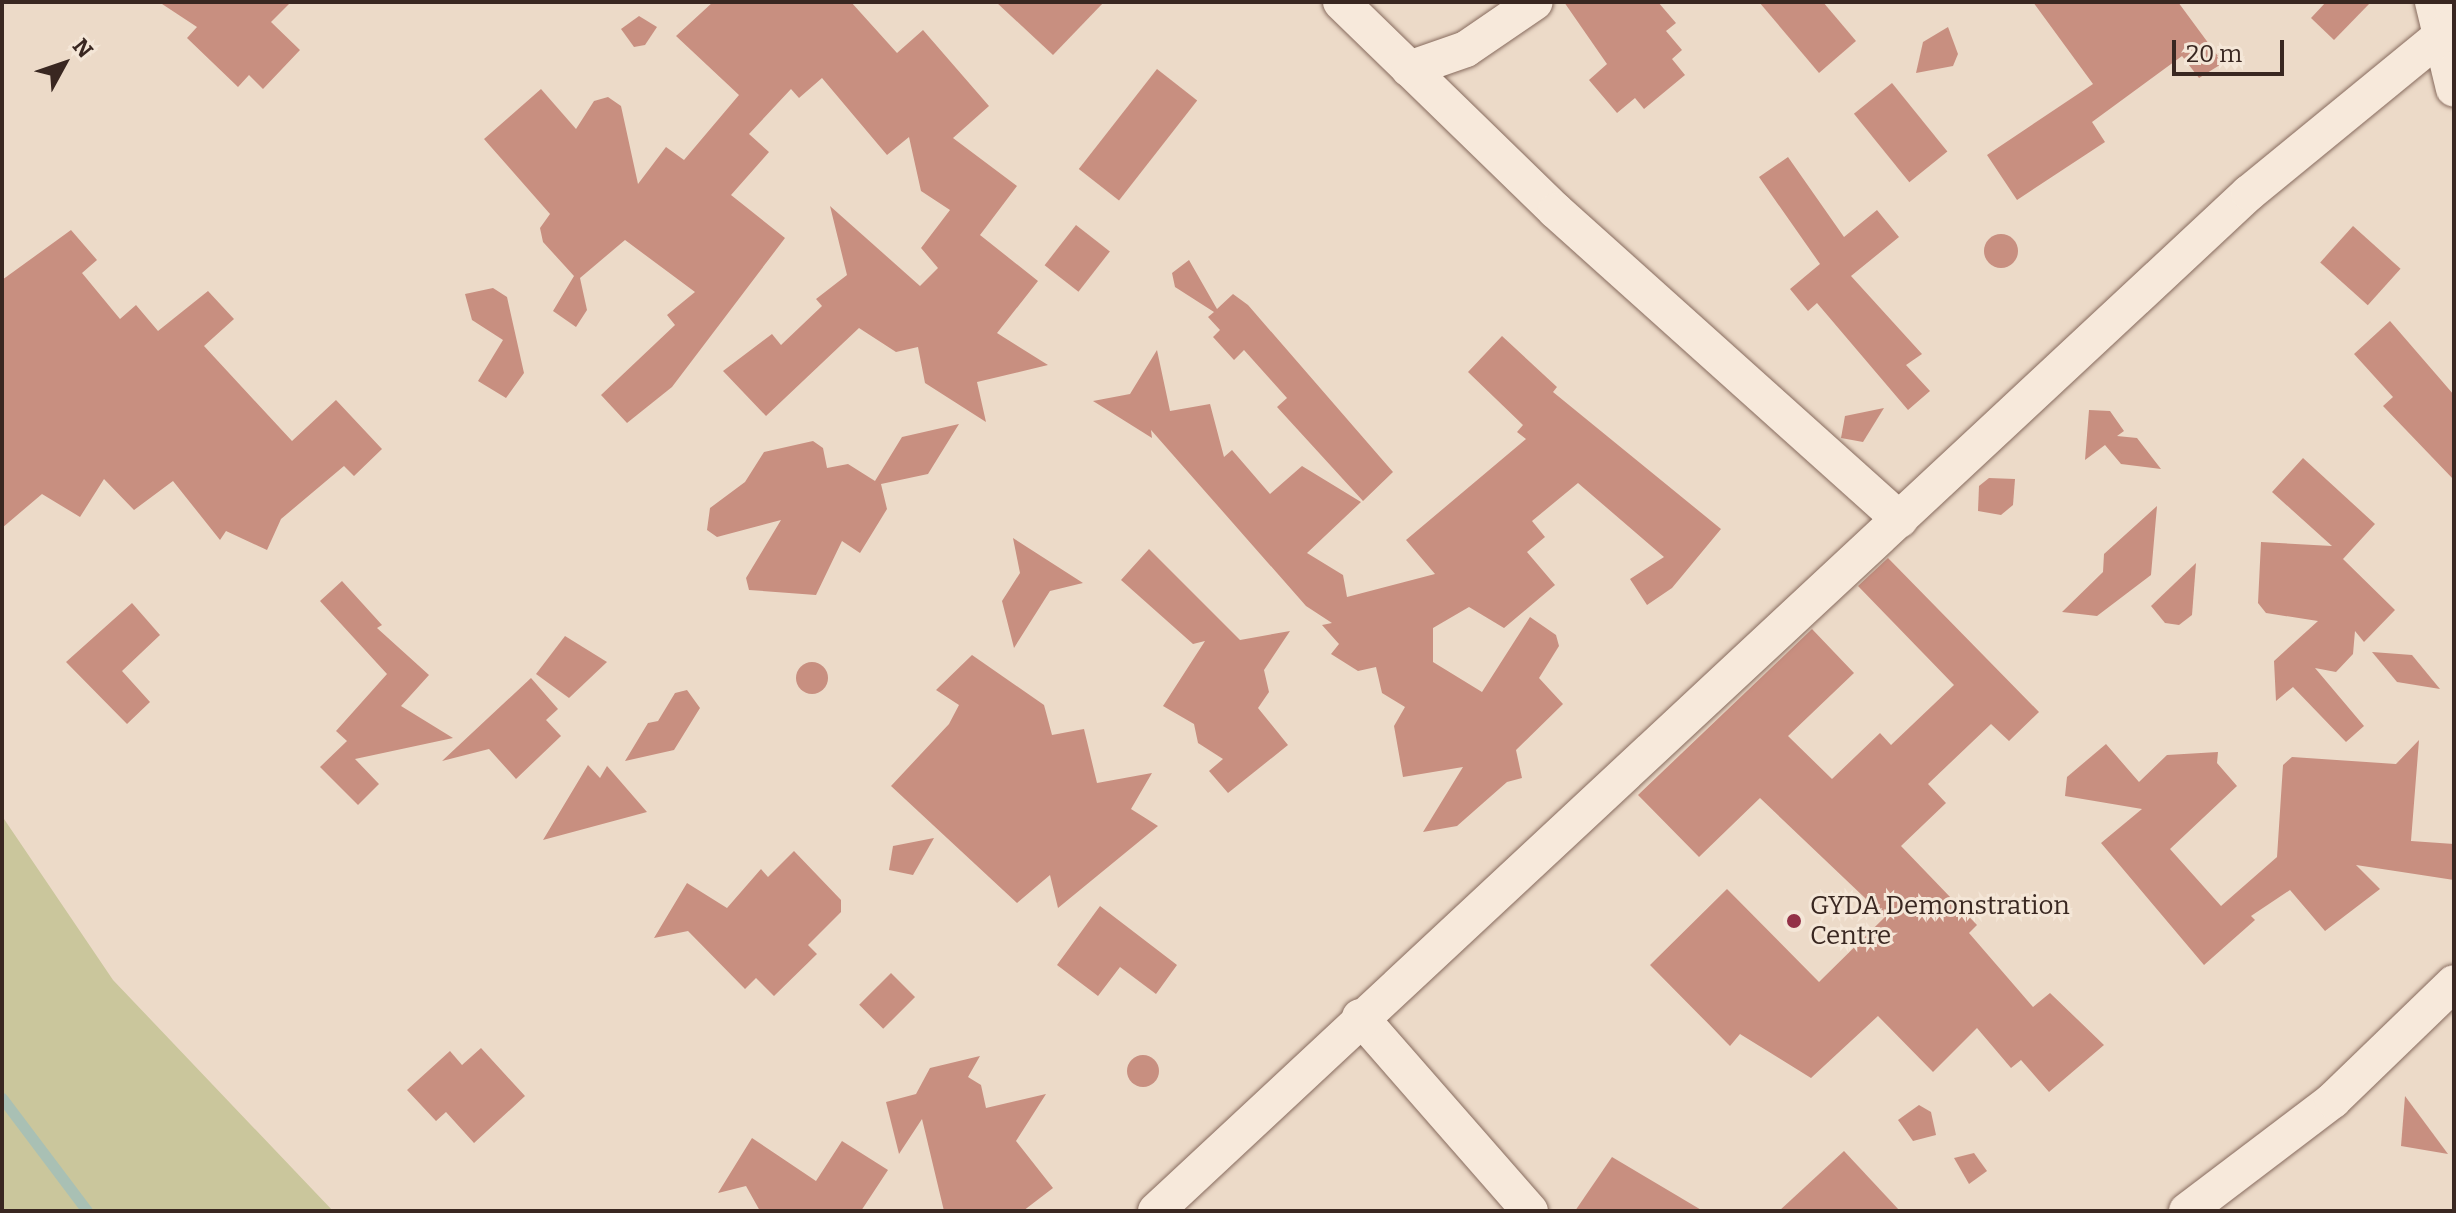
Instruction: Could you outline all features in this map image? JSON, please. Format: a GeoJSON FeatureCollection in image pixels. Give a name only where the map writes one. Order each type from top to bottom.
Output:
{"type":"FeatureCollection","features":[{"type":"Feature","properties":{"kind":"street"},"geometry":{"type":"LineString","coordinates":[[1341,2],[1556,211],[1900,520]]}},
{"type":"Feature","properties":{"kind":"street"},"geometry":{"type":"LineString","coordinates":[[1409,69],[1466,49],[1535,2]]}},
{"type":"Feature","properties":{"kind":"street"},"geometry":{"type":"LineString","coordinates":[[2443,21],[2454,89]]}},
{"type":"Feature","properties":{"kind":"street"},"geometry":{"type":"LineString","coordinates":[[1156,1211],[1360,1017],[1900,520],[2249,193],[2443,21]]}},
{"type":"Feature","properties":{"kind":"street"},"geometry":{"type":"LineString","coordinates":[[2187,1211],[2333,1100],[2454,983]]}},
{"type":"Feature","properties":{"kind":"street"},"geometry":{"type":"LineString","coordinates":[[1360,1017],[1530,1211]]}},
{"type":"Feature","properties":{"kind":"shaded area"},"geometry":{"type":"Polygon","coordinates":[[[2,816],[113,980],[333,1211],[2,1211],[2,816]]]}},
{"type":"Feature","properties":{"kind":"building"},"geometry":{"type":"Polygon","coordinates":[[[159,2],[291,2],[271,22],[300,50],[263,89],[249,75],[238,87],[187,38],[197,27],[159,2]]]}},
{"type":"Feature","properties":{"kind":"building"},"geometry":{"type":"Polygon","coordinates":[[[713,2],[851,2],[897,53],[923,30],[989,106],[953,138],[1017,186],[980,235],[1038,281],[997,333],[1048,365],[977,382],[986,422],[925,383],[918,347],[896,352],[859,328],[766,416],[723,371],[772,334],[781,345],[822,306],[816,299],[847,275],[830,206],[920,286],[938,268],[921,248],[950,210],[921,191],[909,137],[887,155],[822,78],[799,98],[791,89],[749,134],[769,152],[731,195],[785,238],[672,387],[627,423],[601,395],[675,325],[667,315],[695,292],[625,240],[580,278],[587,310],[576,327],[553,311],[574,276],[543,242],[540,228],[550,214],[484,139],[541,89],[576,129],[594,101],[608,97],[621,106],[638,184],[666,147],[684,160],[739,95],[676,36],[713,2]]]}},
{"type":"Feature","properties":{"kind":"building"},"geometry":{"type":"Polygon","coordinates":[[[996,2],[1104,2],[1053,55],[996,2]]]}},
{"type":"Feature","properties":{"kind":"building"},"geometry":{"type":"Polygon","coordinates":[[[1564,2],[1658,2],[1676,23],[1666,31],[1682,50],[1672,59],[1685,75],[1644,109],[1635,98],[1617,113],[1589,80],[1607,64],[1564,2]]]}},
{"type":"Feature","properties":{"kind":"building"},"geometry":{"type":"Polygon","coordinates":[[[1759,2],[1823,2],[1856,41],[1819,73],[1759,2]]]}},
{"type":"Feature","properties":{"kind":"building"},"geometry":{"type":"Polygon","coordinates":[[[2033,2],[2178,2],[2223,63],[2199,78],[2182,56],[2092,122],[2105,142],[2017,200],[1987,155],[2093,84],[2033,2]]]}},
{"type":"Feature","properties":{"kind":"building"},"geometry":{"type":"Polygon","coordinates":[[[2326,2],[2371,2],[2334,40],[2311,18],[2326,2]]]}},
{"type":"Feature","properties":{"kind":"building"},"geometry":{"type":"Polygon","coordinates":[[[639,16],[657,27],[645,45],[634,47],[621,29],[639,16]]]}},
{"type":"Feature","properties":{"kind":"building"},"geometry":{"type":"Polygon","coordinates":[[[1948,27],[1958,54],[1953,66],[1916,73],[1923,42],[1948,27]]]}},
{"type":"Feature","properties":{"kind":"building"},"geometry":{"type":"Polygon","coordinates":[[[1157,69],[1197,100],[1119,200],[1079,169],[1157,69]]]}},
{"type":"Feature","properties":{"kind":"building"},"geometry":{"type":"Polygon","coordinates":[[[1892,83],[1947,151],[1909,182],[1854,114],[1892,83]]]}},
{"type":"Feature","properties":{"kind":"building"},"geometry":{"type":"Polygon","coordinates":[[[1788,157],[1844,237],[1877,210],[1899,237],[1851,276],[1922,354],[1906,365],[1930,391],[1908,410],[1817,303],[1808,311],[1790,289],[1820,264],[1759,177],[1788,157]]]}},
{"type":"Feature","properties":{"kind":"building"},"geometry":{"type":"Polygon","coordinates":[[[1076,225],[1110,251],[1078,292],[1045,265],[1076,225]]]}},
{"type":"Feature","properties":{"kind":"building"},"geometry":{"type":"Polygon","coordinates":[[[2353,226],[2401,269],[2368,305],[2320,262],[2353,226]]]}},
{"type":"Feature","properties":{"kind":"building"},"geometry":{"type":"Polygon","coordinates":[[[71,230],[97,260],[82,273],[120,319],[136,305],[158,331],[208,291],[234,319],[204,346],[292,441],[336,400],[382,449],[354,476],[344,466],[281,519],[267,550],[226,531],[220,540],[173,481],[134,510],[104,479],[80,517],[42,494],[2,528],[2,280],[71,230]]]}},
{"type":"Feature","properties":{"kind":"building"},"geometry":{"type":"Polygon","coordinates":[[[2001,234],[2013,239],[2018,251],[2013,263],[2001,268],[1989,263],[1984,251],[1989,239],[2001,234]]]}},
{"type":"Feature","properties":{"kind":"building"},"geometry":{"type":"Polygon","coordinates":[[[1189,260],[1217,309],[1233,294],[1248,305],[1393,472],[1363,501],[1277,407],[1287,398],[1244,350],[1234,360],[1213,337],[1220,330],[1208,317],[1214,312],[1175,287],[1172,273],[1189,260]]]}},
{"type":"Feature","properties":{"kind":"building"},"geometry":{"type":"Polygon","coordinates":[[[493,288],[507,297],[524,373],[506,398],[478,381],[503,340],[472,320],[465,294],[493,288]]]}},
{"type":"Feature","properties":{"kind":"building"},"geometry":{"type":"Polygon","coordinates":[[[2390,321],[2454,395],[2454,480],[2383,406],[2393,397],[2354,354],[2390,321]]]}},
{"type":"Feature","properties":{"kind":"building"},"geometry":{"type":"Polygon","coordinates":[[[1502,336],[1557,387],[1553,392],[1721,529],[1672,588],[1647,605],[1630,579],[1664,557],[1578,483],[1532,521],[1545,537],[1527,552],[1555,585],[1504,628],[1469,607],[1433,628],[1433,662],[1482,692],[1530,617],[1556,635],[1559,646],[1539,678],[1563,704],[1516,750],[1522,778],[1507,782],[1457,826],[1423,832],[1463,767],[1403,777],[1394,726],[1405,707],[1382,693],[1376,667],[1358,671],[1331,654],[1339,644],[1322,625],[1332,623],[1306,606],[1151,430],[1152,438],[1093,401],[1130,394],[1157,350],[1170,411],[1210,404],[1224,457],[1232,450],[1270,494],[1302,466],[1361,502],[1307,553],[1343,575],[1347,597],[1435,574],[1406,540],[1526,439],[1517,432],[1523,425],[1468,372],[1502,336]]]}},
{"type":"Feature","properties":{"kind":"building"},"geometry":{"type":"Polygon","coordinates":[[[1884,408],[1863,442],[1841,438],[1845,416],[1884,408]]]}},
{"type":"Feature","properties":{"kind":"building"},"geometry":{"type":"Polygon","coordinates":[[[2089,410],[2110,411],[2124,431],[2117,436],[2137,438],[2161,469],[2121,464],[2105,445],[2085,460],[2089,410]]]}},
{"type":"Feature","properties":{"kind":"building"},"geometry":{"type":"Polygon","coordinates":[[[959,424],[928,474],[881,484],[887,509],[860,553],[842,541],[816,595],[749,590],[746,578],[781,520],[717,537],[707,530],[710,508],[745,482],[764,452],[813,441],[823,448],[827,468],[848,464],[875,481],[902,437],[959,424]]]}},
{"type":"Feature","properties":{"kind":"building"},"geometry":{"type":"Polygon","coordinates":[[[2303,458],[2375,524],[2343,559],[2395,610],[2364,642],[2355,631],[2353,654],[2336,672],[2315,668],[2364,726],[2346,742],[2293,687],[2276,701],[2274,661],[2318,621],[2266,613],[2258,603],[2261,542],[2332,546],[2272,492],[2303,458]]]}},
{"type":"Feature","properties":{"kind":"building"},"geometry":{"type":"Polygon","coordinates":[[[1989,478],[2015,479],[2013,505],[2001,515],[1978,511],[1979,486],[1989,478]]]}},
{"type":"Feature","properties":{"kind":"building"},"geometry":{"type":"Polygon","coordinates":[[[2157,506],[2151,575],[2097,616],[2062,612],[2103,572],[2104,554],[2157,506]]]}},
{"type":"Feature","properties":{"kind":"building"},"geometry":{"type":"Polygon","coordinates":[[[1013,538],[1083,583],[1050,591],[1014,648],[1002,601],[1020,573],[1013,538]]]}},
{"type":"Feature","properties":{"kind":"building"},"geometry":{"type":"Polygon","coordinates":[[[1149,549],[1240,640],[1290,631],[1264,670],[1269,692],[1258,708],[1288,745],[1228,793],[1209,771],[1223,759],[1198,743],[1194,724],[1163,706],[1205,641],[1193,644],[1121,580],[1149,549]]]}},
{"type":"Feature","properties":{"kind":"building"},"geometry":{"type":"Polygon","coordinates":[[[1888,558],[2039,712],[2009,741],[1991,724],[1928,784],[1946,803],[1901,846],[1977,925],[1969,933],[2033,1007],[2050,993],[2104,1045],[2049,1092],[2021,1060],[2011,1068],[1977,1028],[1933,1072],[1878,1016],[1811,1078],[1740,1034],[1730,1046],[1650,965],[1727,889],[1819,982],[1885,917],[1760,798],[1699,857],[1638,795],[1812,629],[1854,673],[1788,736],[1832,779],[1880,733],[1891,745],[1954,685],[1858,586],[1888,558]]]}},
{"type":"Feature","properties":{"kind":"building"},"geometry":{"type":"Polygon","coordinates":[[[2196,563],[2192,615],[2179,625],[2165,623],[2151,606],[2196,563]]]}},
{"type":"Feature","properties":{"kind":"building"},"geometry":{"type":"Polygon","coordinates":[[[342,581],[382,625],[377,628],[429,675],[401,706],[453,738],[355,759],[379,784],[358,805],[320,767],[347,741],[336,731],[387,674],[320,601],[342,581]]]}},
{"type":"Feature","properties":{"kind":"building"},"geometry":{"type":"Polygon","coordinates":[[[132,603],[160,635],[122,671],[150,702],[127,724],[66,662],[132,603]]]}},
{"type":"Feature","properties":{"kind":"building"},"geometry":{"type":"Polygon","coordinates":[[[565,636],[607,662],[569,698],[536,674],[565,636]]]}},
{"type":"Feature","properties":{"kind":"building"},"geometry":{"type":"Polygon","coordinates":[[[2372,652],[2412,655],[2440,689],[2397,682],[2372,652]]]}},
{"type":"Feature","properties":{"kind":"building"},"geometry":{"type":"Polygon","coordinates":[[[972,655],[1044,705],[1052,735],[1084,729],[1097,783],[1152,773],[1131,809],[1158,826],[1058,908],[1050,875],[1017,903],[891,786],[949,724],[959,705],[936,690],[972,655]]]}},
{"type":"Feature","properties":{"kind":"building"},"geometry":{"type":"Polygon","coordinates":[[[812,662],[824,666],[828,678],[824,690],[812,694],[800,690],[796,678],[800,666],[812,662]]]}},
{"type":"Feature","properties":{"kind":"building"},"geometry":{"type":"Polygon","coordinates":[[[531,678],[558,709],[546,720],[561,736],[516,779],[489,749],[442,761],[531,678]]]}},
{"type":"Feature","properties":{"kind":"building"},"geometry":{"type":"Polygon","coordinates":[[[687,690],[700,708],[674,750],[625,761],[648,723],[658,721],[675,693],[687,690]]]}},
{"type":"Feature","properties":{"kind":"building"},"geometry":{"type":"Polygon","coordinates":[[[2419,740],[2411,841],[2454,844],[2454,880],[2356,865],[2380,889],[2325,931],[2290,890],[2251,916],[2255,920],[2204,965],[2101,843],[2142,809],[2065,796],[2067,777],[2106,744],[2139,782],[2167,755],[2218,752],[2217,763],[2237,786],[2170,849],[2221,906],[2277,857],[2283,765],[2292,757],[2396,764],[2419,740]]]}},
{"type":"Feature","properties":{"kind":"building"},"geometry":{"type":"Polygon","coordinates":[[[588,765],[600,778],[607,766],[647,812],[543,840],[588,765]]]}},
{"type":"Feature","properties":{"kind":"building"},"geometry":{"type":"Polygon","coordinates":[[[934,838],[913,875],[889,870],[893,846],[934,838]]]}},
{"type":"Feature","properties":{"kind":"building"},"geometry":{"type":"Polygon","coordinates":[[[794,851],[841,900],[841,912],[808,945],[817,954],[774,996],[756,978],[745,989],[688,931],[654,938],[687,883],[727,908],[761,869],[768,877],[794,851]]]}},
{"type":"Feature","properties":{"kind":"building"},"geometry":{"type":"Polygon","coordinates":[[[1100,906],[1177,965],[1156,994],[1120,967],[1098,996],[1057,965],[1100,906]]]}},
{"type":"Feature","properties":{"kind":"building"},"geometry":{"type":"Polygon","coordinates":[[[891,973],[915,997],[883,1029],[859,1005],[891,973]]]}},
{"type":"Feature","properties":{"kind":"building"},"geometry":{"type":"Polygon","coordinates":[[[481,1048],[525,1096],[474,1143],[446,1112],[436,1121],[407,1090],[450,1051],[462,1065],[481,1048]]]}},
{"type":"Feature","properties":{"kind":"building"},"geometry":{"type":"Polygon","coordinates":[[[1143,1055],[1155,1059],[1159,1071],[1155,1083],[1143,1087],[1131,1083],[1127,1071],[1131,1059],[1143,1055]]]}},
{"type":"Feature","properties":{"kind":"building"},"geometry":{"type":"Polygon","coordinates":[[[980,1056],[968,1077],[981,1085],[986,1108],[1046,1094],[1016,1141],[1053,1188],[1023,1211],[944,1211],[922,1119],[899,1154],[886,1102],[916,1094],[930,1068],[980,1056]]]}},
{"type":"Feature","properties":{"kind":"building"},"geometry":{"type":"Polygon","coordinates":[[[2405,1096],[2448,1154],[2401,1146],[2405,1096]]]}},
{"type":"Feature","properties":{"kind":"building"},"geometry":{"type":"Polygon","coordinates":[[[1919,1105],[1931,1112],[1936,1135],[1913,1141],[1898,1120],[1919,1105]]]}},
{"type":"Feature","properties":{"kind":"building"},"geometry":{"type":"Polygon","coordinates":[[[752,1138],[816,1181],[842,1141],[888,1170],[861,1211],[760,1211],[746,1186],[718,1193],[752,1138]]]}},
{"type":"Feature","properties":{"kind":"building"},"geometry":{"type":"Polygon","coordinates":[[[1844,1151],[1900,1211],[1779,1211],[1844,1151]]]}},
{"type":"Feature","properties":{"kind":"building"},"geometry":{"type":"Polygon","coordinates":[[[1974,1153],[1987,1171],[1969,1184],[1954,1158],[1974,1153]]]}},
{"type":"Feature","properties":{"kind":"building"},"geometry":{"type":"Polygon","coordinates":[[[1612,1157],[1703,1211],[1575,1211],[1612,1157]]]}},
{"type":"Feature","properties":{"kind":"waterway"},"geometry":{"type":"LineString","coordinates":[[2,1098],[87,1211]]}},
{"type":"Feature","properties":{"kind":"place","name":"GYDA Demonstration Centre"},"geometry":{"type":"Point","coordinates":[1794,921]}}]}
